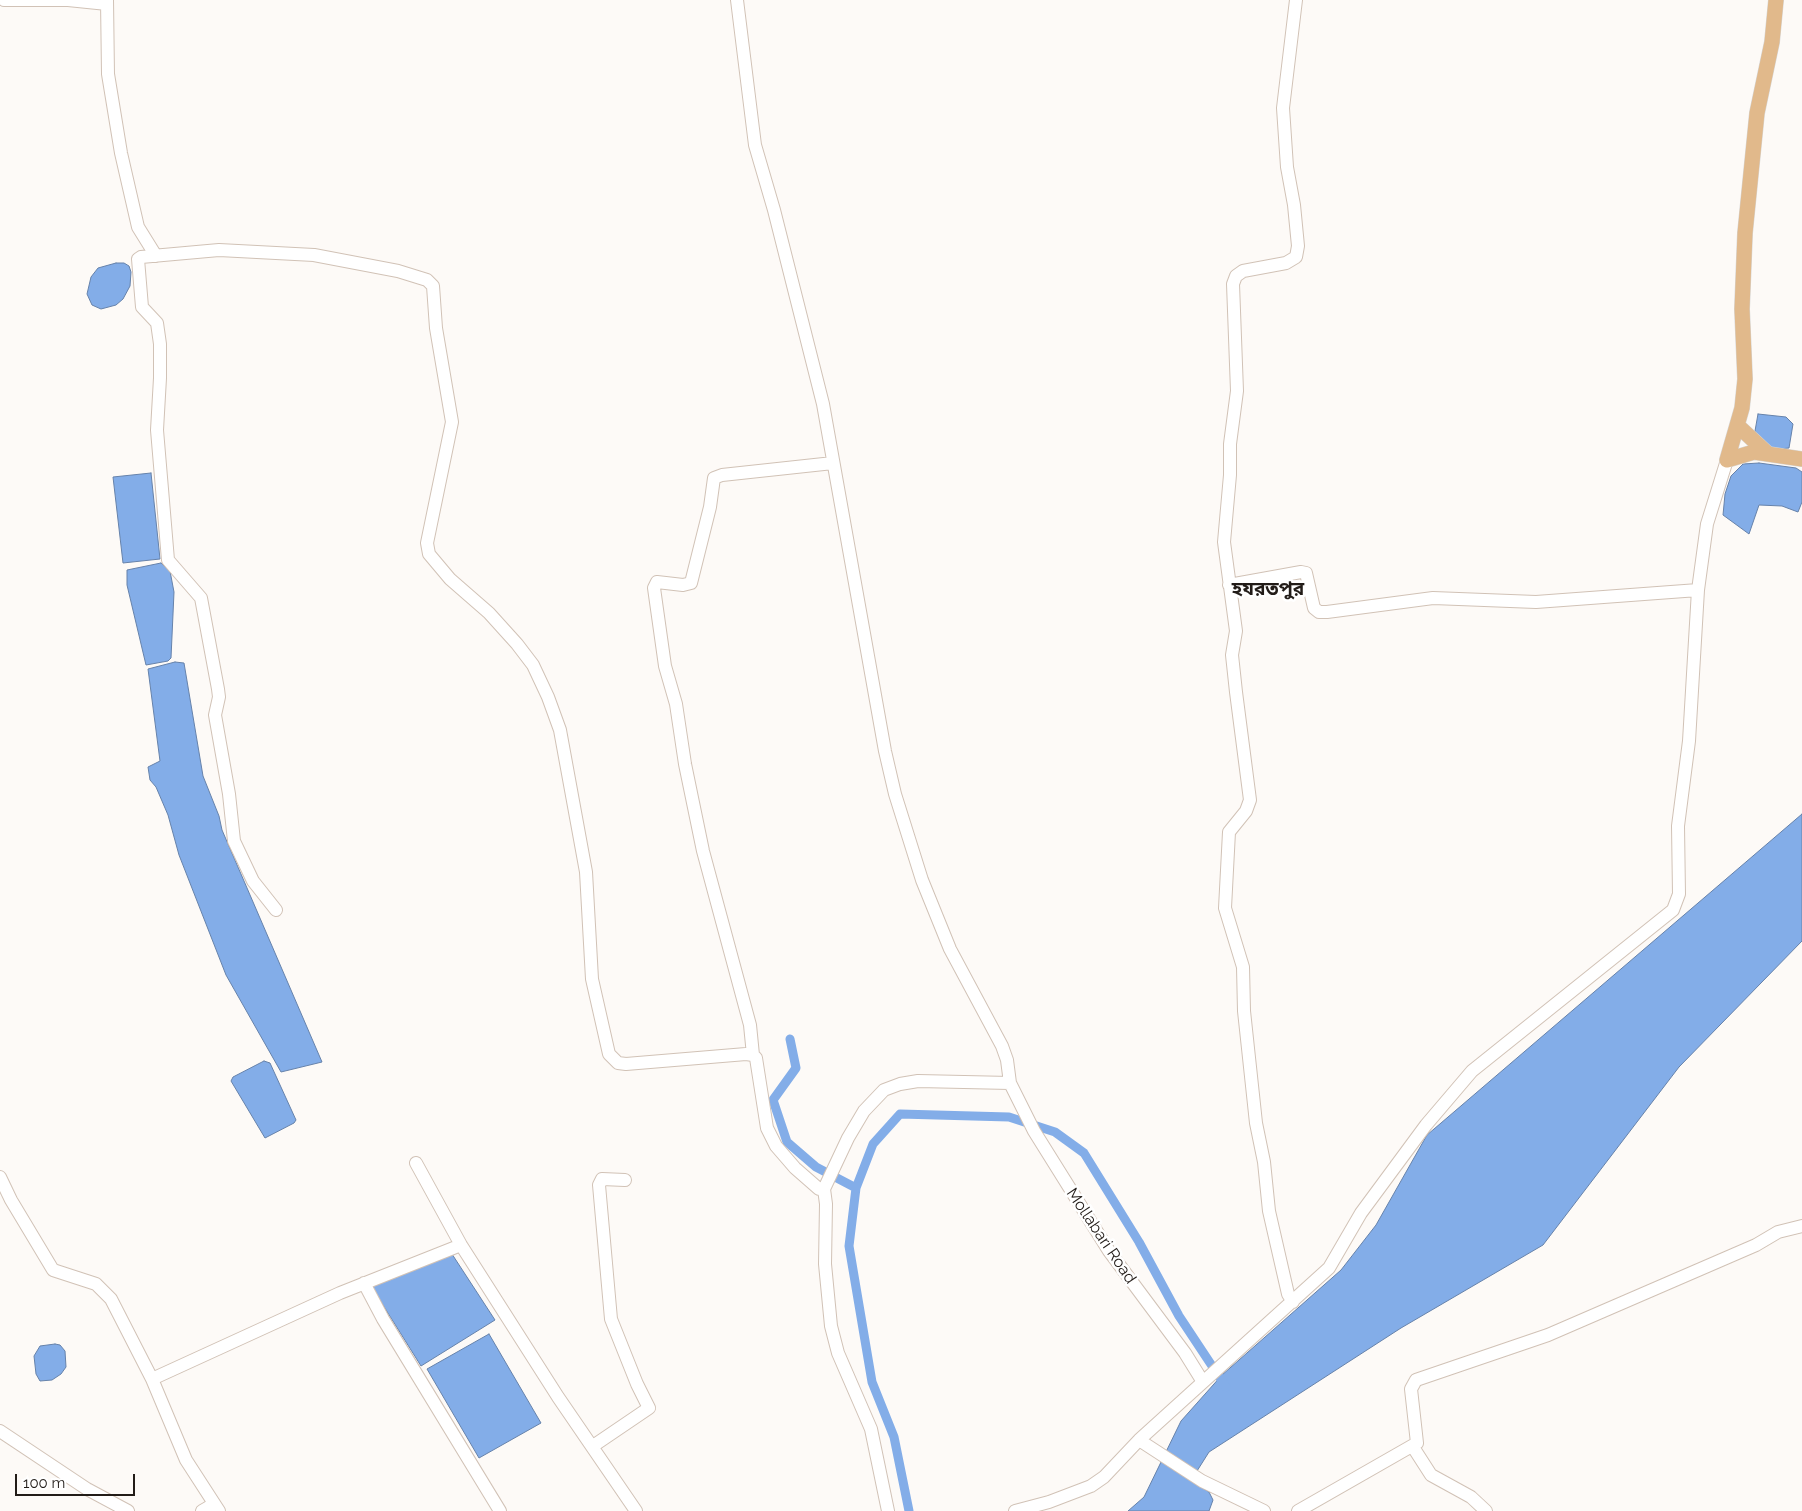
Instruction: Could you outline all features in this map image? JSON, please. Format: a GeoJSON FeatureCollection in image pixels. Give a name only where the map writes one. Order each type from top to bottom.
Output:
{"type":"FeatureCollection","features":[{"type":"Feature","properties":{"kind":"main road"},"geometry":{"type":"LineString","coordinates":[[1727,460],[1742,408],[1745,379],[1742,309],[1744,233],[1757,114],[1772,42],[1776,0]]}},
{"type":"Feature","properties":{"kind":"main road"},"geometry":{"type":"LineString","coordinates":[[1737,424],[1766,452]]}},
{"type":"Feature","properties":{"kind":"main road"},"geometry":{"type":"LineString","coordinates":[[1727,460],[1744,454],[1766,452],[1802,459]]}},
{"type":"Feature","properties":{"kind":"street"},"geometry":{"type":"LineString","coordinates":[[4,0],[107,2],[108,74],[121,152],[138,227],[156,256]]}},
{"type":"Feature","properties":{"kind":"street","name":"Mollabari Road"},"geometry":{"type":"LineString","coordinates":[[737,0],[755,145],[818,379],[895,794],[933,907],[963,976],[1002,1046],[1007,1060],[1010,1083],[1034,1131],[1109,1250],[1185,1353],[1211,1375]]}},
{"type":"Feature","properties":{"kind":"street"},"geometry":{"type":"LineString","coordinates":[[1293,1302],[1288,1294],[1269,1211],[1264,1162],[1256,1123],[1244,1011],[1242,967],[1225,908],[1229,832],[1246,811],[1250,800],[1232,655],[1236,631],[1224,542],[1230,475],[1230,444],[1237,391],[1233,284],[1236,276],[1242,271],[1286,262],[1296,257],[1298,246],[1294,205],[1287,167],[1283,108],[1296,0]]}},
{"type":"Feature","properties":{"kind":"street"},"geometry":{"type":"LineString","coordinates":[[276,910],[253,881],[234,841],[229,794],[215,715],[219,697],[218,689],[201,598],[168,560],[157,430],[160,344],[157,323],[142,307],[138,258],[219,250],[314,255],[398,271],[427,280],[433,286],[436,328],[452,422],[427,544],[429,554],[450,579],[489,613],[533,665],[548,696],[560,730],[589,896],[588,941],[592,979],[609,1054],[618,1063],[626,1064],[753,1055]]}},
{"type":"Feature","properties":{"kind":"street"},"geometry":{"type":"LineString","coordinates":[[1015,1511],[1049,1502],[1091,1486],[1104,1477],[1139,1440],[1329,1268],[1361,1213],[1426,1125],[1472,1071],[1672,910],[1679,894],[1678,826],[1689,741],[1698,590],[1707,524],[1727,460]]}},
{"type":"Feature","properties":{"kind":"street"},"geometry":{"type":"LineString","coordinates":[[825,1187],[818,1189],[795,1168],[776,1146],[767,1128],[756,1058],[753,1055],[750,1024],[701,842],[685,764],[676,704],[665,666],[654,588],[657,582],[683,586],[691,582],[708,514],[714,478],[833,464]]}},
{"type":"Feature","properties":{"kind":"street"},"geometry":{"type":"LineString","coordinates":[[1229,585],[1301,572],[1306,573],[1314,608],[1319,612],[1434,598],[1536,602],[1698,590]]}},
{"type":"Feature","properties":{"kind":"street"},"geometry":{"type":"LineString","coordinates":[[888,1511],[871,1429],[838,1353],[831,1326],[825,1264],[825,1187],[864,1111],[884,1090],[900,1084],[918,1081],[1010,1083]]}},
{"type":"Feature","properties":{"kind":"street"},"geometry":{"type":"LineString","coordinates":[[416,1163],[461,1245],[558,1397],[636,1511]]}},
{"type":"Feature","properties":{"kind":"street"},"geometry":{"type":"LineString","coordinates":[[0,1176],[53,1270],[96,1284],[111,1299],[152,1379],[186,1460],[216,1508],[202,1511]]}},
{"type":"Feature","properties":{"kind":"street"},"geometry":{"type":"LineString","coordinates":[[593,1446],[649,1408],[611,1319],[610,1310],[599,1185],[602,1179],[625,1180]]}},
{"type":"Feature","properties":{"kind":"street"},"geometry":{"type":"LineString","coordinates":[[1298,1511],[1413,1447],[1418,1438],[1411,1389],[1416,1380],[1548,1335],[1756,1245],[1778,1232],[1802,1226]]}},
{"type":"Feature","properties":{"kind":"street"},"geometry":{"type":"LineString","coordinates":[[152,1379],[364,1283],[461,1245]]}},
{"type":"Feature","properties":{"kind":"street"},"geometry":{"type":"LineString","coordinates":[[364,1283],[383,1319],[500,1511]]}},
{"type":"Feature","properties":{"kind":"street"},"geometry":{"type":"LineString","coordinates":[[0,1430],[87,1489],[128,1511]]}},
{"type":"Feature","properties":{"kind":"street"},"geometry":{"type":"LineString","coordinates":[[1139,1440],[1202,1481],[1264,1511]]}},
{"type":"Feature","properties":{"kind":"street"},"geometry":{"type":"LineString","coordinates":[[1413,1447],[1431,1475],[1471,1496],[1486,1511]]}},
{"type":"Feature","properties":{"kind":"water"},"geometry":{"type":"Polygon","coordinates":[[[116,263],[124,263],[129,266],[131,272],[130,286],[123,299],[116,305],[101,309],[92,305],[87,294],[91,277],[98,268],[116,263]]]}},
{"type":"Feature","properties":{"kind":"water"},"geometry":{"type":"Polygon","coordinates":[[[1758,414],[1786,417],[1793,424],[1789,448],[1767,447],[1755,431],[1758,414]]]}},
{"type":"Feature","properties":{"kind":"water"},"geometry":{"type":"Polygon","coordinates":[[[1759,463],[1796,468],[1802,472],[1802,502],[1798,512],[1782,506],[1759,505],[1749,534],[1723,515],[1725,494],[1731,476],[1743,464],[1759,463]]]}},
{"type":"Feature","properties":{"kind":"water"},"geometry":{"type":"Polygon","coordinates":[[[151,473],[160,559],[123,563],[113,477],[151,473]]]}},
{"type":"Feature","properties":{"kind":"water"},"geometry":{"type":"Polygon","coordinates":[[[161,563],[170,571],[174,592],[171,658],[168,661],[146,665],[127,585],[127,570],[161,563]]]}},
{"type":"Feature","properties":{"kind":"water"},"geometry":{"type":"Polygon","coordinates":[[[175,662],[184,663],[203,776],[219,816],[222,830],[322,1062],[281,1072],[226,975],[179,855],[168,815],[156,787],[150,780],[148,767],[160,761],[148,669],[175,662]]]}},
{"type":"Feature","properties":{"kind":"water"},"geometry":{"type":"Polygon","coordinates":[[[1802,814],[1802,941],[1679,1067],[1543,1245],[1401,1328],[1209,1452],[1197,1471],[1198,1485],[1209,1492],[1213,1500],[1209,1511],[1128,1511],[1144,1497],[1181,1421],[1222,1375],[1341,1270],[1376,1225],[1427,1135],[1802,814]]]}},
{"type":"Feature","properties":{"kind":"water"},"geometry":{"type":"Polygon","coordinates":[[[264,1061],[270,1063],[296,1120],[294,1123],[265,1138],[231,1081],[233,1077],[264,1061]]]}},
{"type":"Feature","properties":{"kind":"water"},"geometry":{"type":"Polygon","coordinates":[[[450,1251],[495,1320],[421,1366],[371,1286],[450,1251]]]}},
{"type":"Feature","properties":{"kind":"water"},"geometry":{"type":"Polygon","coordinates":[[[489,1334],[541,1423],[479,1458],[427,1369],[489,1334]]]}},
{"type":"Feature","properties":{"kind":"water"},"geometry":{"type":"Polygon","coordinates":[[[60,1345],[65,1351],[66,1367],[61,1374],[52,1380],[40,1381],[36,1374],[34,1356],[40,1346],[60,1345]]]}},
{"type":"Feature","properties":{"kind":"waterway"},"geometry":{"type":"LineString","coordinates":[[790,1039],[796,1068],[773,1100],[787,1142],[816,1167],[856,1188]]}},
{"type":"Feature","properties":{"kind":"waterway"},"geometry":{"type":"LineString","coordinates":[[909,1511],[894,1437],[872,1382],[849,1246],[856,1188],[873,1144],[900,1114],[1009,1117],[1055,1132],[1084,1153],[1139,1242],[1179,1316],[1226,1387]]}},
{"type":"Feature","properties":{"kind":"district","name":"হযরতপুর"},"geometry":{"type":"Point","coordinates":[1268,589]}}]}
